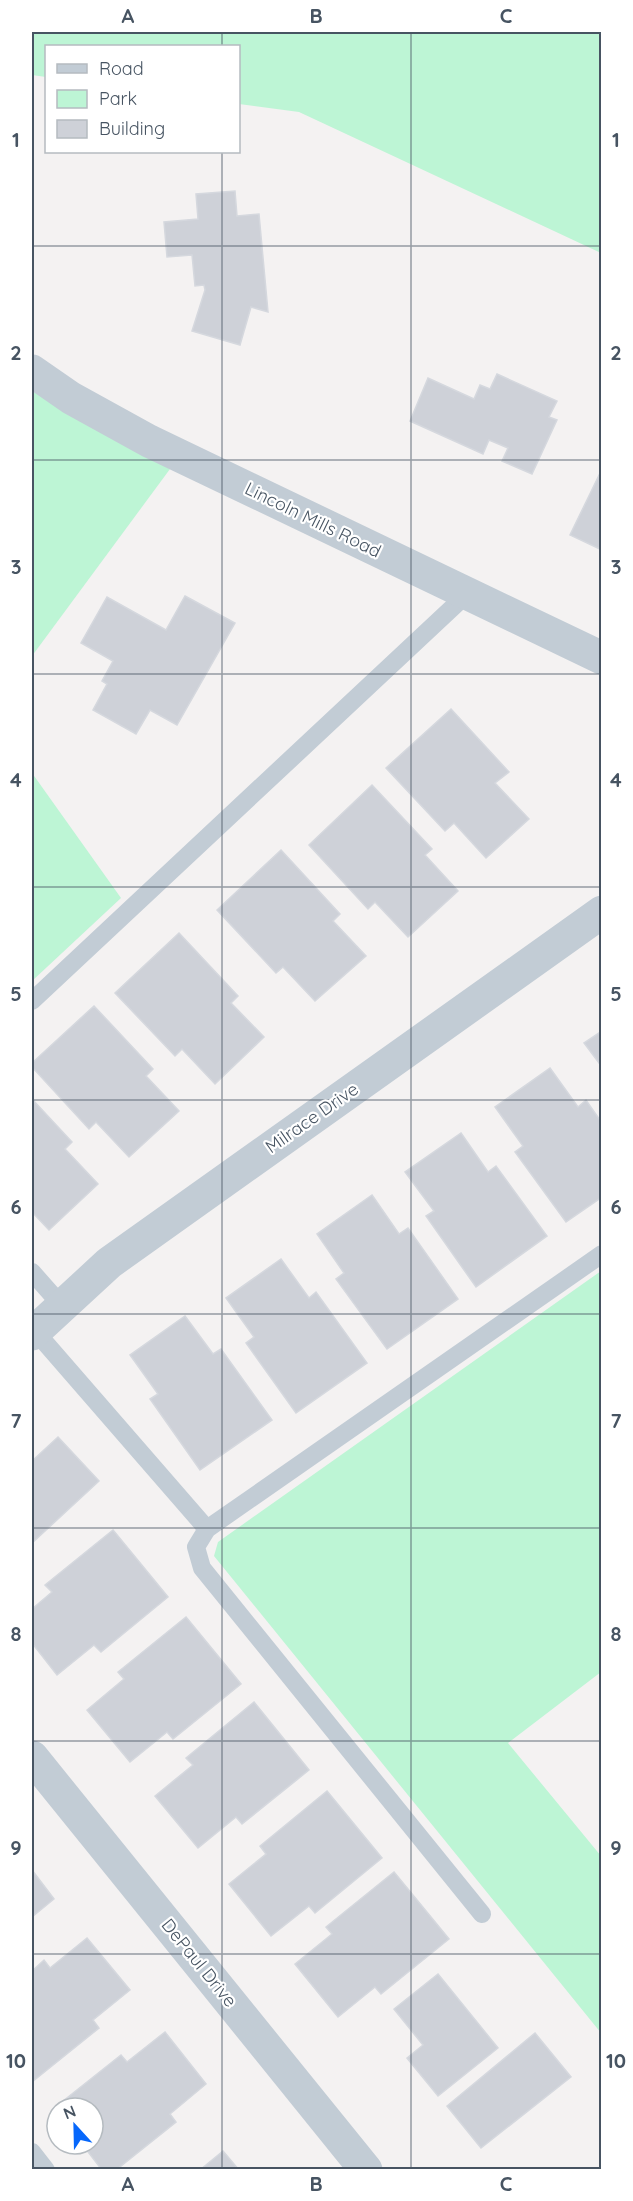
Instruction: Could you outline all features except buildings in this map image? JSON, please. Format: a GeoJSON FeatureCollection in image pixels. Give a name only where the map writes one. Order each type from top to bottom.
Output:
{"type":"FeatureCollection","features":[{"type":"Feature","properties":{"kind":"street","name":"Lincoln Mills Road"},"geometry":{"type":"LineString","coordinates":[[32,371],[71,398],[149,441],[602,658]]}},
{"type":"Feature","properties":{"kind":"street","name":"Milrace Drive"},"geometry":{"type":"LineString","coordinates":[[33,1333],[109,1263],[602,912]]}},
{"type":"Feature","properties":{"kind":"street","name":"DePaul Drive"},"geometry":{"type":"LineString","coordinates":[[32,1757],[366,2169]]}},
{"type":"Feature","properties":{"kind":"lane"},"geometry":{"type":"LineString","coordinates":[[32,1000],[467,594]]}},
{"type":"Feature","properties":{"kind":"lane"},"geometry":{"type":"LineString","coordinates":[[483,1914],[202,1568],[196,1547],[207,1529],[602,1254]]}},
{"type":"Feature","properties":{"kind":"lane"},"geometry":{"type":"LineString","coordinates":[[32,1272],[62,1306]]}},
{"type":"Feature","properties":{"kind":"lane"},"geometry":{"type":"LineString","coordinates":[[33,1333],[207,1529]]}},
{"type":"Feature","properties":{"kind":"lane"},"geometry":{"type":"LineString","coordinates":[[32,2152],[46,2169]]}},
{"type":"Feature","properties":{"kind":"green space"},"geometry":{"type":"Polygon","coordinates":[[[32,32],[601,32],[601,253],[299,112],[240,104],[240,45],[45,45],[45,77],[32,75],[32,32]]]}},
{"type":"Feature","properties":{"kind":"green space"},"geometry":{"type":"Polygon","coordinates":[[[32,391],[170,469],[32,656],[32,391]]]}},
{"type":"Feature","properties":{"kind":"green space"},"geometry":{"type":"Polygon","coordinates":[[[32,773],[121,898],[32,981],[32,773]]]}},
{"type":"Feature","properties":{"kind":"green space"},"geometry":{"type":"Polygon","coordinates":[[[601,1271],[601,1672],[508,1743],[601,1856],[601,2033],[214,1556],[218,1542],[601,1271]]]}}]}
